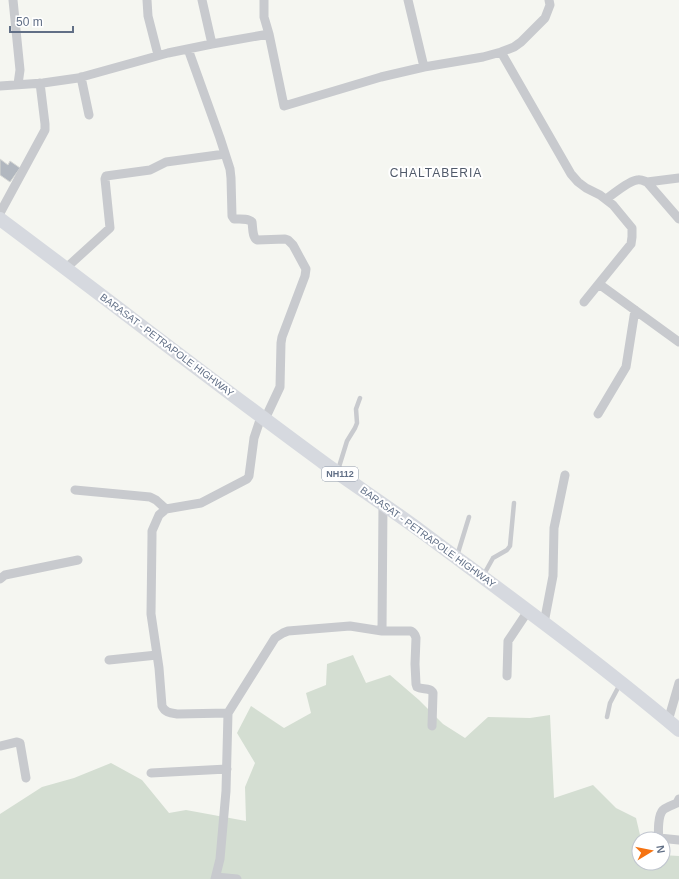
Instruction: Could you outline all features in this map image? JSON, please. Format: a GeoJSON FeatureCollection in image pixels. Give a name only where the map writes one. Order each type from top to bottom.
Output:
{"type":"FeatureCollection","features":[{"type":"Feature","properties":{"kind":"highway","name":"BARASAT - PETRAPOLE HIGHWAY"},"geometry":{"type":"LineString","coordinates":[[0,219],[263,418],[483,577],[598,664],[679,730]]}},
{"type":"Feature","properties":{"kind":"street"},"geometry":{"type":"LineString","coordinates":[[13,0],[20,70],[18,84]]}},
{"type":"Feature","properties":{"kind":"street"},"geometry":{"type":"LineString","coordinates":[[146,0],[148,16],[158,56]]}},
{"type":"Feature","properties":{"kind":"street"},"geometry":{"type":"LineString","coordinates":[[202,0],[212,44]]}},
{"type":"Feature","properties":{"kind":"street"},"geometry":{"type":"LineString","coordinates":[[264,0],[263,13],[269,34],[284,106],[381,77],[502,52],[521,42],[545,18],[550,5],[549,0]]}},
{"type":"Feature","properties":{"kind":"street"},"geometry":{"type":"LineString","coordinates":[[408,0],[424,67]]}},
{"type":"Feature","properties":{"kind":"street"},"geometry":{"type":"LineString","coordinates":[[0,86],[40,83],[81,77],[188,49],[269,34]]}},
{"type":"Feature","properties":{"kind":"street"},"geometry":{"type":"LineString","coordinates":[[188,49],[230,169],[232,216],[234,219],[248,219],[251,221],[254,237],[257,240],[285,240],[291,242],[306,269],[305,276],[282,337],[280,387],[254,438],[249,476],[247,479],[201,503],[166,509],[159,514],[152,531],[151,614],[162,706],[164,710],[170,713],[178,714],[228,713]]}},
{"type":"Feature","properties":{"kind":"street"},"geometry":{"type":"LineString","coordinates":[[502,52],[571,174],[586,188],[613,204],[632,228],[631,244],[584,302]]}},
{"type":"Feature","properties":{"kind":"street"},"geometry":{"type":"LineString","coordinates":[[81,77],[89,115]]}},
{"type":"Feature","properties":{"kind":"street"},"geometry":{"type":"LineString","coordinates":[[0,213],[45,130],[46,124],[40,83]]}},
{"type":"Feature","properties":{"kind":"street"},"geometry":{"type":"LineString","coordinates":[[65,269],[110,228],[105,179],[106,176],[150,170],[168,162],[225,154]]}},
{"type":"Feature","properties":{"kind":"street"},"geometry":{"type":"LineString","coordinates":[[606,199],[631,182],[637,180],[647,182],[679,178]]}},
{"type":"Feature","properties":{"kind":"street"},"geometry":{"type":"LineString","coordinates":[[647,182],[679,219]]}},
{"type":"Feature","properties":{"kind":"street"},"geometry":{"type":"LineString","coordinates":[[599,284],[679,342]]}},
{"type":"Feature","properties":{"kind":"street"},"geometry":{"type":"LineString","coordinates":[[598,414],[626,367],[635,310]]}},
{"type":"Feature","properties":{"kind":"street"},"geometry":{"type":"LineString","coordinates":[[544,623],[553,576],[554,528],[565,475]]}},
{"type":"Feature","properties":{"kind":"street"},"geometry":{"type":"LineString","coordinates":[[75,490],[150,497],[166,509]]}},
{"type":"Feature","properties":{"kind":"street"},"geometry":{"type":"LineString","coordinates":[[382,504],[382,631]]}},
{"type":"Feature","properties":{"kind":"street"},"geometry":{"type":"LineString","coordinates":[[0,579],[5,575],[78,560]]}},
{"type":"Feature","properties":{"kind":"street"},"geometry":{"type":"LineString","coordinates":[[507,676],[508,641],[528,611]]}},
{"type":"Feature","properties":{"kind":"street"},"geometry":{"type":"LineString","coordinates":[[237,879],[216,878],[220,859],[226,791],[228,713],[275,638],[288,631],[350,626],[382,631],[414,632],[416,638],[416,684],[419,688],[431,689],[433,693],[432,726]]}},
{"type":"Feature","properties":{"kind":"street"},"geometry":{"type":"LineString","coordinates":[[109,660],[157,655]]}},
{"type":"Feature","properties":{"kind":"street"},"geometry":{"type":"LineString","coordinates":[[668,721],[679,683]]}},
{"type":"Feature","properties":{"kind":"street"},"geometry":{"type":"LineString","coordinates":[[0,746],[17,742],[20,744],[26,778]]}},
{"type":"Feature","properties":{"kind":"street"},"geometry":{"type":"LineString","coordinates":[[151,773],[227,769]]}},
{"type":"Feature","properties":{"kind":"street"},"geometry":{"type":"LineString","coordinates":[[679,799],[677,803],[666,808],[660,814],[658,832],[659,838],[679,840]]}},
{"type":"Feature","properties":{"kind":"lane"},"geometry":{"type":"LineString","coordinates":[[337,472],[346,444],[357,422],[356,409],[360,398]]}},
{"type":"Feature","properties":{"kind":"lane"},"geometry":{"type":"LineString","coordinates":[[483,577],[492,558],[507,550],[510,546],[514,503]]}},
{"type":"Feature","properties":{"kind":"lane"},"geometry":{"type":"LineString","coordinates":[[456,558],[469,517]]}},
{"type":"Feature","properties":{"kind":"lane"},"geometry":{"type":"LineString","coordinates":[[607,717],[610,702],[621,682]]}},
{"type":"Feature","properties":{"kind":"shaded area"},"geometry":{"type":"Polygon","coordinates":[[[353,655],[366,683],[390,675],[419,700],[443,724],[465,738],[488,717],[530,718],[550,715],[554,798],[593,785],[616,808],[636,818],[639,831],[631,831],[631,871],[671,871],[671,856],[679,856],[679,879],[0,879],[0,814],[42,787],[74,778],[111,763],[142,780],[169,813],[186,810],[246,821],[245,787],[255,763],[237,733],[251,706],[284,728],[311,713],[306,693],[326,685],[327,664],[353,655]]]}},
{"type":"Feature","properties":{"kind":"building"},"geometry":{"type":"Polygon","coordinates":[[[0,159],[8,165],[10,161],[20,168],[10,182],[0,175],[0,159]]]}},
{"type":"Feature","properties":{"kind":"district","name":"CHALTABERIA"},"geometry":{"type":"Point","coordinates":[436,173]}}]}
